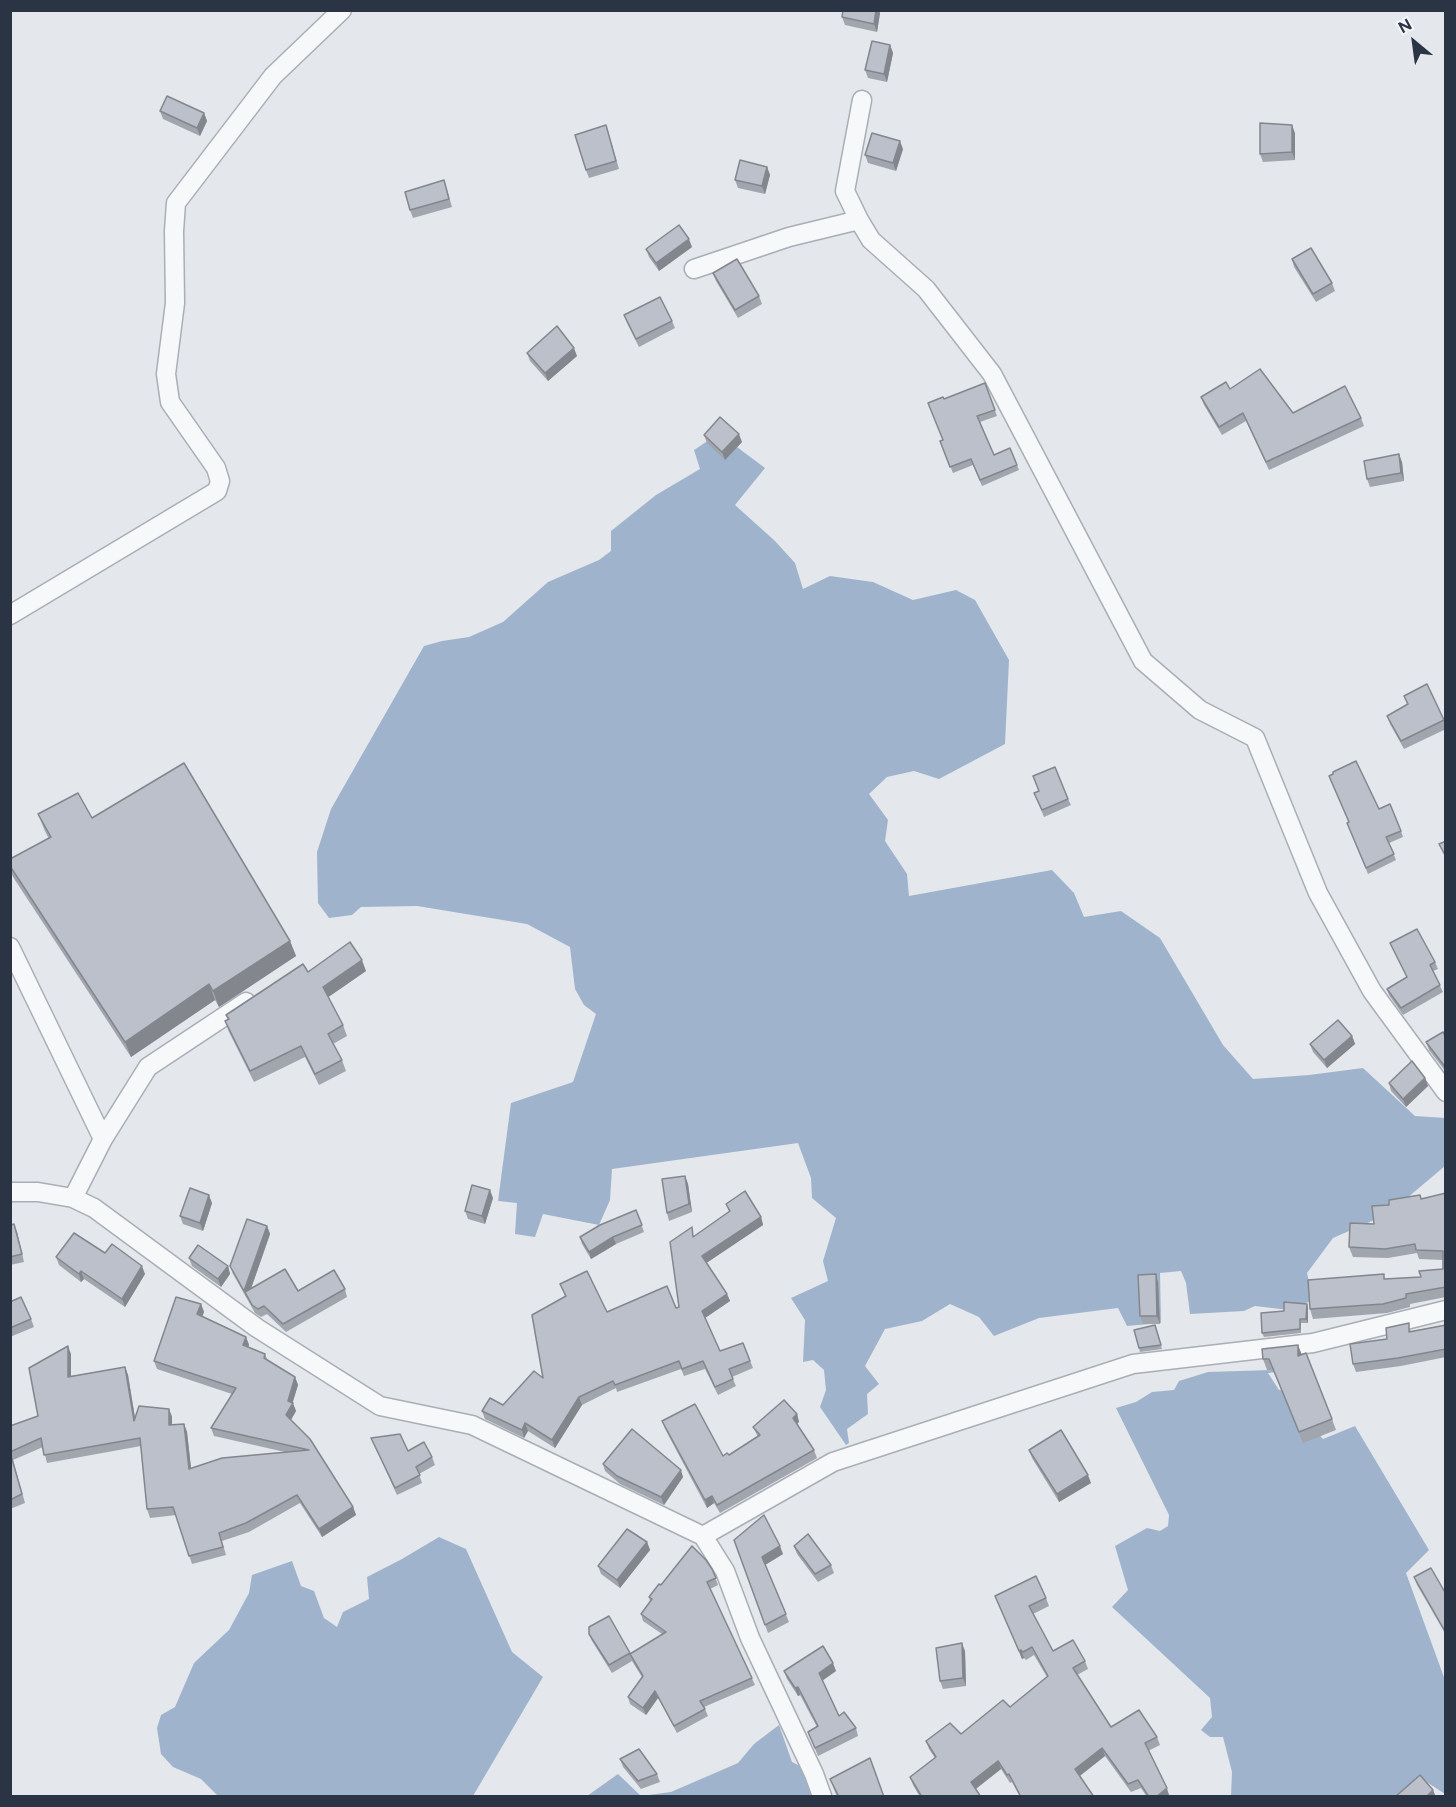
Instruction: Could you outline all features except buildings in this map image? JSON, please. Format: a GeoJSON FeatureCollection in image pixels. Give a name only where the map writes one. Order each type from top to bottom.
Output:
{"type":"FeatureCollection","features":[{"type":"Feature","properties":{"kind":"street"},"geometry":{"type":"LineString","coordinates":[[10,615],[217,491],[220,481],[216,468],[170,402],[166,374],[175,303],[176,203],[273,76],[342,10]]}},
{"type":"Feature","properties":{"kind":"street"},"geometry":{"type":"LineString","coordinates":[[862,100],[845,191],[859,220],[871,240],[926,289],[992,374],[1143,661],[1200,710],[1255,738],[1318,894],[1372,991],[1446,1092]]}},
{"type":"Feature","properties":{"kind":"street"},"geometry":{"type":"LineString","coordinates":[[694,269],[789,237],[859,220]]}},
{"type":"Feature","properties":{"kind":"street"},"geometry":{"type":"LineString","coordinates":[[10,947],[103,1138]]}},
{"type":"Feature","properties":{"kind":"street"},"geometry":{"type":"LineString","coordinates":[[73,1198],[103,1138],[148,1067],[262,991]]}},
{"type":"Feature","properties":{"kind":"street"},"geometry":{"type":"LineString","coordinates":[[10,1192],[38,1192],[73,1198],[94,1208],[257,1328],[380,1406],[472,1425],[703,1536],[725,1571],[750,1638],[814,1774],[822,1797]]}},
{"type":"Feature","properties":{"kind":"street"},"geometry":{"type":"LineString","coordinates":[[703,1536],[833,1462],[1132,1364],[1313,1343],[1446,1310]]}},
{"type":"Feature","properties":{"kind":"water"},"geometry":{"type":"Polygon","coordinates":[[[712,438],[729,441],[765,468],[735,505],[775,541],[795,563],[803,589],[830,576],[873,582],[913,600],[956,590],[975,600],[1009,660],[1005,744],[939,779],[914,771],[887,777],[869,794],[888,820],[885,841],[907,874],[909,896],[1052,870],[1074,893],[1084,917],[1121,911],[1160,938],[1223,1045],[1253,1079],[1363,1068],[1415,1116],[1445,1118],[1445,1166],[1388,1214],[1333,1238],[1307,1273],[1313,1300],[1289,1310],[1255,1306],[1244,1311],[1190,1314],[1186,1283],[1181,1271],[1160,1273],[1161,1323],[1127,1326],[1118,1308],[1039,1318],[994,1336],[979,1317],[950,1304],[922,1321],[885,1329],[865,1366],[879,1384],[867,1394],[868,1414],[847,1429],[849,1443],[846,1445],[820,1407],[826,1390],[824,1370],[813,1360],[803,1362],[805,1320],[791,1298],[828,1281],[823,1261],[836,1218],[812,1198],[811,1178],[798,1143],[612,1169],[610,1200],[599,1225],[543,1214],[535,1237],[515,1234],[517,1203],[498,1201],[511,1103],[573,1082],[596,1014],[584,1005],[575,989],[570,947],[527,924],[417,906],[361,907],[352,915],[329,918],[318,903],[317,852],[331,809],[424,646],[469,637],[503,622],[548,582],[599,560],[611,551],[611,531],[656,495],[700,469],[694,450],[712,438]]]}},
{"type":"Feature","properties":{"kind":"water"},"geometry":{"type":"Polygon","coordinates":[[[1302,1369],[1268,1373],[1279,1390],[1299,1391],[1314,1429],[1323,1439],[1355,1426],[1429,1550],[1406,1573],[1445,1680],[1445,1794],[1422,1779],[1401,1796],[1231,1796],[1232,1772],[1223,1737],[1210,1737],[1201,1730],[1212,1717],[1210,1698],[1112,1607],[1128,1590],[1115,1546],[1147,1528],[1160,1531],[1168,1526],[1169,1515],[1116,1408],[1136,1402],[1152,1392],[1174,1390],[1179,1381],[1208,1372],[1302,1369]]]}},
{"type":"Feature","properties":{"kind":"water"},"geometry":{"type":"Polygon","coordinates":[[[439,1537],[466,1549],[512,1652],[543,1677],[473,1796],[218,1796],[201,1779],[173,1767],[161,1754],[157,1728],[161,1715],[175,1707],[194,1663],[229,1630],[249,1593],[252,1575],[292,1561],[301,1586],[314,1591],[324,1618],[337,1627],[343,1612],[369,1599],[367,1577],[439,1537]]]}},
{"type":"Feature","properties":{"kind":"water"},"geometry":{"type":"Polygon","coordinates":[[[779,1725],[792,1762],[802,1767],[816,1788],[809,1796],[641,1796],[671,1792],[738,1763],[754,1744],[779,1725]]]}},
{"type":"Feature","properties":{"kind":"water"},"geometry":{"type":"Polygon","coordinates":[[[618,1774],[641,1796],[587,1796],[618,1774]]]}}]}
